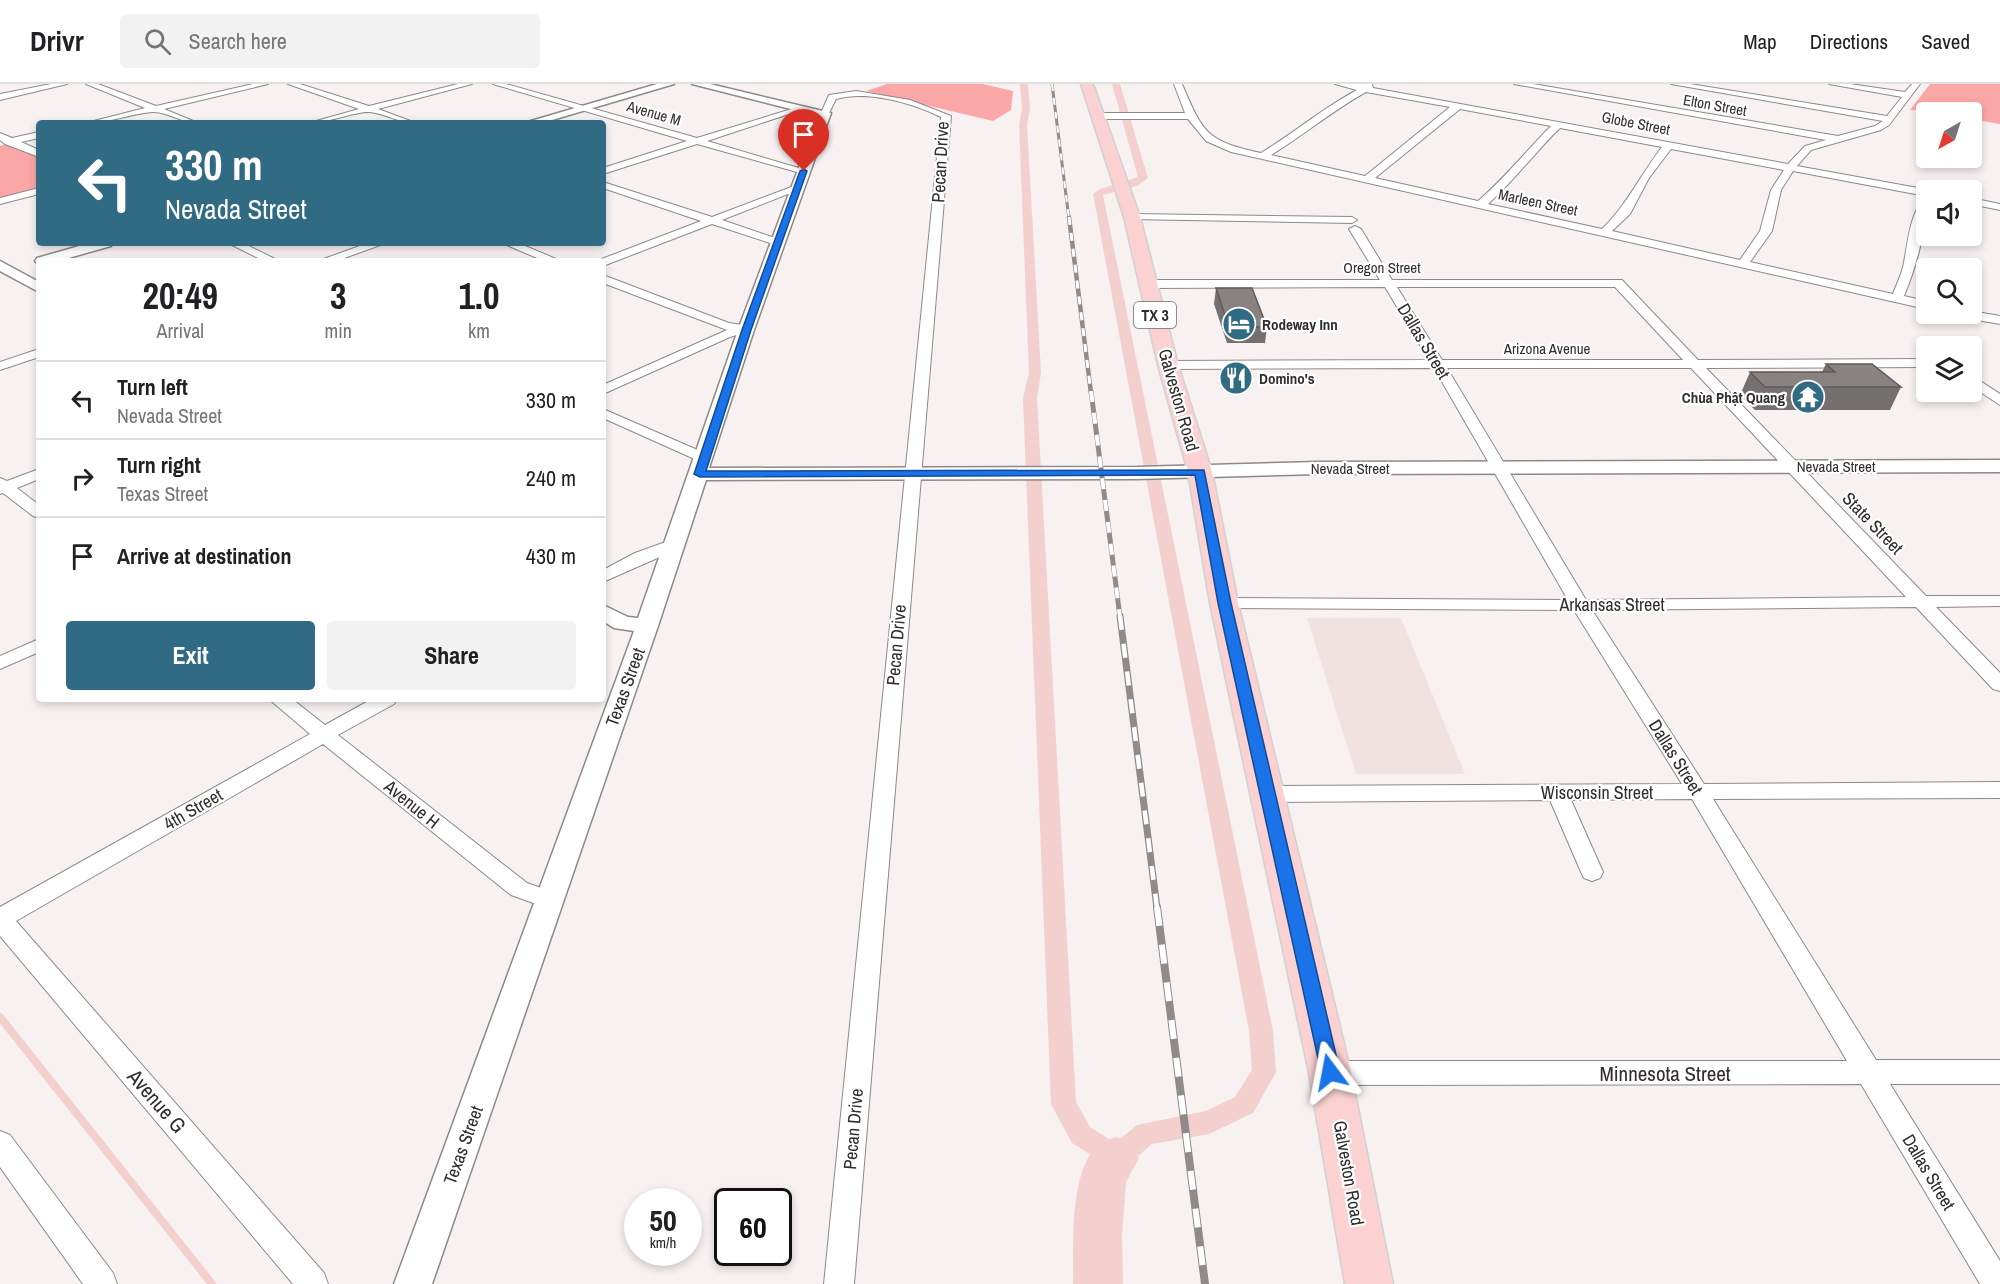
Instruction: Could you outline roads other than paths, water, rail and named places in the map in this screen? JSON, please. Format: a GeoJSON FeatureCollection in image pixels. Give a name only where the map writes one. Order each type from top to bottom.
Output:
{"type":"FeatureCollection","features":[{"type":"Feature","properties":{"kind":"main road","name":"Galveston Road"},"geometry":{"type":"LineString","coordinates":[[1087,84],[1126,200],[1168,365],[1185,473],[1224,603],[1330,1072],[1369,1284]]}},
{"type":"Feature","properties":{"kind":"street"},"geometry":{"type":"LineString","coordinates":[[0,97],[63,84]]}},
{"type":"Feature","properties":{"kind":"street"},"geometry":{"type":"LineString","coordinates":[[90,84],[185,120]]}},
{"type":"Feature","properties":{"kind":"street"},"geometry":{"type":"LineString","coordinates":[[104,120],[264,84]]}},
{"type":"Feature","properties":{"kind":"street"},"geometry":{"type":"LineString","coordinates":[[292,84],[402,120]]}},
{"type":"Feature","properties":{"kind":"street"},"geometry":{"type":"LineString","coordinates":[[326,120],[468,84]]}},
{"type":"Feature","properties":{"kind":"street","name":"Avenue M"},"geometry":{"type":"LineString","coordinates":[[497,84],[697,141],[801,180]]}},
{"type":"Feature","properties":{"kind":"street"},"geometry":{"type":"LineString","coordinates":[[540,120],[669,84]]}},
{"type":"Feature","properties":{"kind":"street"},"geometry":{"type":"LineString","coordinates":[[697,84],[795,109]]}},
{"type":"Feature","properties":{"kind":"street","name":"Marleen Street"},"geometry":{"type":"LineString","coordinates":[[1178,84],[1197,132],[1213,142],[1262,157],[1916,303]]}},
{"type":"Feature","properties":{"kind":"street","name":"Globe Street"},"geometry":{"type":"LineString","coordinates":[[1340,84],[1369,86],[1458,106],[1916,191]]}},
{"type":"Feature","properties":{"kind":"street","name":"Elton Street"},"geometry":{"type":"LineString","coordinates":[[1518,84],[1837,140]]}},
{"type":"Feature","properties":{"kind":"street"},"geometry":{"type":"LineString","coordinates":[[1675,84],[1888,119]]}},
{"type":"Feature","properties":{"kind":"street"},"geometry":{"type":"LineString","coordinates":[[1833,84],[1907,95]]}},
{"type":"Feature","properties":{"kind":"street"},"geometry":{"type":"LineString","coordinates":[[1743,264],[1766,231],[1776,190],[1790,168],[1808,148],[1878,128],[1916,84]]}},
{"type":"Feature","properties":{"kind":"street"},"geometry":{"type":"LineString","coordinates":[[1262,157],[1302,133],[1336,105],[1369,86]]}},
{"type":"Feature","properties":{"kind":"street","name":"Pecan Drive"},"geometry":{"type":"LineString","coordinates":[[832,104],[876,96],[938,111],[946,116],[839,1284]]}},
{"type":"Feature","properties":{"kind":"street"},"geometry":{"type":"LineString","coordinates":[[606,170],[795,109],[832,104]]}},
{"type":"Feature","properties":{"kind":"street","name":"Texas Street"},"geometry":{"type":"LineString","coordinates":[[414,1284],[647,626],[746,330],[780,243],[801,180],[832,104]]}},
{"type":"Feature","properties":{"kind":"street"},"geometry":{"type":"LineString","coordinates":[[1366,180],[1396,160],[1426,129],[1458,106]]}},
{"type":"Feature","properties":{"kind":"street"},"geometry":{"type":"LineString","coordinates":[[1097,116],[1192,116]]}},
{"type":"Feature","properties":{"kind":"street"},"geometry":{"type":"LineString","coordinates":[[1479,206],[1509,180],[1537,145],[1559,124]]}},
{"type":"Feature","properties":{"kind":"street"},"geometry":{"type":"LineString","coordinates":[[0,136],[36,153]]}},
{"type":"Feature","properties":{"kind":"street"},"geometry":{"type":"LineString","coordinates":[[0,144],[36,136]]}},
{"type":"Feature","properties":{"kind":"street"},"geometry":{"type":"LineString","coordinates":[[1604,233],[1626,212],[1644,177],[1669,145]]}},
{"type":"Feature","properties":{"kind":"street"},"geometry":{"type":"LineString","coordinates":[[606,261],[712,221],[801,180]]}},
{"type":"Feature","properties":{"kind":"street"},"geometry":{"type":"LineString","coordinates":[[606,186],[780,243]]}},
{"type":"Feature","properties":{"kind":"street"},"geometry":{"type":"LineString","coordinates":[[0,201],[36,192]]}},
{"type":"Feature","properties":{"kind":"street"},"geometry":{"type":"LineString","coordinates":[[1126,200],[1193,212],[1193,208]]}},
{"type":"Feature","properties":{"kind":"street","name":"Dallas Street"},"geometry":{"type":"LineString","coordinates":[[1126,200],[1353,224],[1501,467],[1580,605],[1698,792],[1997,1284]]}},
{"type":"Feature","properties":{"kind":"street"},"geometry":{"type":"LineString","coordinates":[[1982,203],[2000,207]]}},
{"type":"Feature","properties":{"kind":"street"},"geometry":{"type":"LineString","coordinates":[[1897,298],[1909,270],[1916,230]]}},
{"type":"Feature","properties":{"kind":"street"},"geometry":{"type":"LineString","coordinates":[[52,258],[95,246]]}},
{"type":"Feature","properties":{"kind":"street"},"geometry":{"type":"LineString","coordinates":[[240,246],[266,258]]}},
{"type":"Feature","properties":{"kind":"street"},"geometry":{"type":"LineString","coordinates":[[333,258],[371,246]]}},
{"type":"Feature","properties":{"kind":"street"},"geometry":{"type":"LineString","coordinates":[[515,246],[547,258]]}},
{"type":"Feature","properties":{"kind":"street"},"geometry":{"type":"LineString","coordinates":[[3,270],[36,262]]}},
{"type":"Feature","properties":{"kind":"street"},"geometry":{"type":"LineString","coordinates":[[3,270],[36,286]]}},
{"type":"Feature","properties":{"kind":"street"},"geometry":{"type":"LineString","coordinates":[[606,280],[726,326],[746,330]]}},
{"type":"Feature","properties":{"kind":"street","name":"Oregon Street"},"geometry":{"type":"LineString","coordinates":[[1147,284],[1618,283]]}},
{"type":"Feature","properties":{"kind":"street","name":"State Street"},"geometry":{"type":"LineString","coordinates":[[1618,283],[2000,685]]}},
{"type":"Feature","properties":{"kind":"street"},"geometry":{"type":"LineString","coordinates":[[1982,317],[2000,320]]}},
{"type":"Feature","properties":{"kind":"street"},"geometry":{"type":"LineString","coordinates":[[606,389],[726,334],[746,330]]}},
{"type":"Feature","properties":{"kind":"street"},"geometry":{"type":"LineString","coordinates":[[0,366],[36,354]]}},
{"type":"Feature","properties":{"kind":"street","name":"Arizona Avenue"},"geometry":{"type":"LineString","coordinates":[[1168,365],[1916,363]]}},
{"type":"Feature","properties":{"kind":"street"},"geometry":{"type":"LineString","coordinates":[[1982,387],[2000,401]]}},
{"type":"Feature","properties":{"kind":"street"},"geometry":{"type":"LineString","coordinates":[[606,414],[702,466]]}},
{"type":"Feature","properties":{"kind":"street","name":"Nevada Street"},"geometry":{"type":"LineString","coordinates":[[702,466],[912,474],[1185,473],[1261,469],[1501,467],[2000,466]]}},
{"type":"Feature","properties":{"kind":"street"},"geometry":{"type":"LineString","coordinates":[[2,486],[36,475]]}},
{"type":"Feature","properties":{"kind":"street"},"geometry":{"type":"LineString","coordinates":[[2,486],[36,511]]}},
{"type":"Feature","properties":{"kind":"street"},"geometry":{"type":"LineString","coordinates":[[606,575],[641,556],[674,544]]}},
{"type":"Feature","properties":{"kind":"street","name":"Arkansas Street"},"geometry":{"type":"LineString","coordinates":[[1224,603],[1580,605],[2000,601]]}},
{"type":"Feature","properties":{"kind":"street"},"geometry":{"type":"LineString","coordinates":[[606,614],[622,622],[647,626]]}},
{"type":"Feature","properties":{"kind":"street"},"geometry":{"type":"LineString","coordinates":[[0,663],[36,646]]}},
{"type":"Feature","properties":{"kind":"street","name":"Avenue H"},"geometry":{"type":"LineString","coordinates":[[283,702],[519,889],[550,900]]}},
{"type":"Feature","properties":{"kind":"street","name":"4th Street"},"geometry":{"type":"LineString","coordinates":[[0,919],[382,702]]}},
{"type":"Feature","properties":{"kind":"street","name":"Wisconsin Street"},"geometry":{"type":"LineString","coordinates":[[1267,794],[2000,790]]}},
{"type":"Feature","properties":{"kind":"street"},"geometry":{"type":"LineString","coordinates":[[1557,792],[1592,872]]}},
{"type":"Feature","properties":{"kind":"street","name":"Avenue G"},"geometry":{"type":"LineString","coordinates":[[0,919],[313,1284]]}},
{"type":"Feature","properties":{"kind":"street","name":"Minnesota Street"},"geometry":{"type":"LineString","coordinates":[[1330,1072],[2000,1072]]}},
{"type":"Feature","properties":{"kind":"street"},"geometry":{"type":"LineString","coordinates":[[0,1144],[102,1284]]}},
{"type":"Feature","properties":{"kind":"waterway"},"geometry":{"type":"LineString","coordinates":[[1024,84],[1026,108],[1023,125],[1035,373],[1030,398],[1064,1104],[1081,1135],[1116,1158],[1146,1133],[1209,1122],[1244,1105],[1264,1072],[1261,1031],[1123,327],[1122,307],[1098,194],[1133,184],[1143,178],[1116,84]]}},
{"type":"Feature","properties":{"kind":"waterway"},"geometry":{"type":"LineString","coordinates":[[0,1017],[212,1284]]}},
{"type":"Feature","properties":{"kind":"waterway"},"geometry":{"type":"LineString","coordinates":[[1098,1284],[1098,1235],[1103,1176],[1116,1158]]}},
{"type":"Feature","properties":{"kind":"railway"},"geometry":{"type":"LineString","coordinates":[[1052,84],[1069,219]]}},
{"type":"Feature","properties":{"kind":"railway"},"geometry":{"type":"LineString","coordinates":[[1069,217],[1091,393]]}},
{"type":"Feature","properties":{"kind":"railway"},"geometry":{"type":"LineString","coordinates":[[1091,391],[1120,617]]}},
{"type":"Feature","properties":{"kind":"railway"},"geometry":{"type":"LineString","coordinates":[[1120,616],[1157,908]]}},
{"type":"Feature","properties":{"kind":"railway"},"geometry":{"type":"LineString","coordinates":[[1157,907],[1205,1284]]}},
{"type":"Feature","properties":{"kind":"place","name":"Rodeway Inn"},"geometry":{"type":"Point","coordinates":[1239,324]}},
{"type":"Feature","properties":{"kind":"place","name":"Domino's"},"geometry":{"type":"Point","coordinates":[1236,378]}},
{"type":"Feature","properties":{"kind":"place","name":"Chùa Phật Quang"},"geometry":{"type":"Point","coordinates":[1808,397]}}]}
